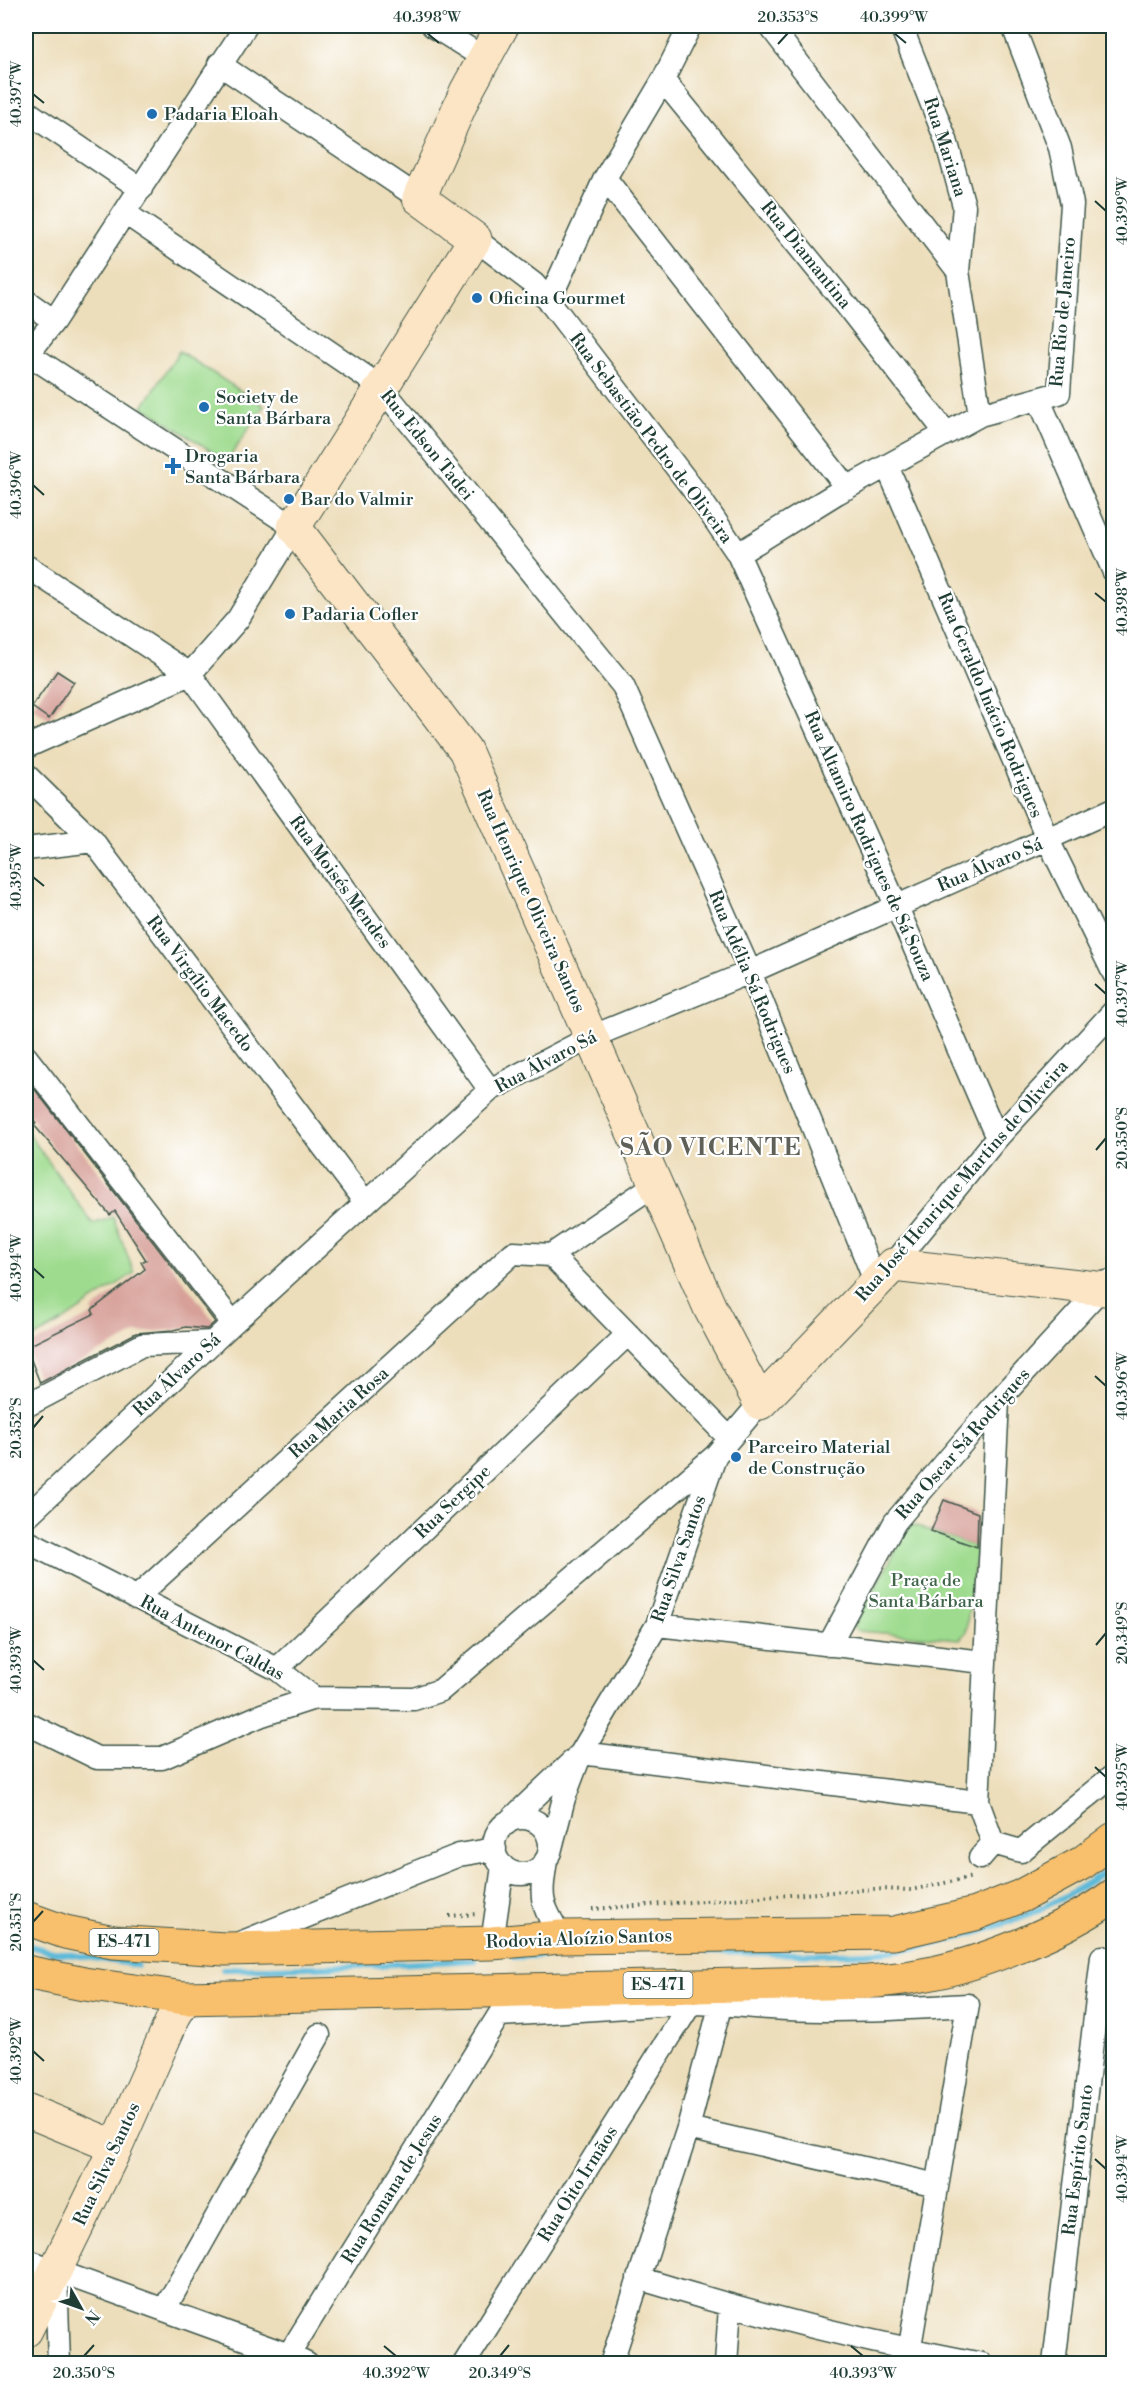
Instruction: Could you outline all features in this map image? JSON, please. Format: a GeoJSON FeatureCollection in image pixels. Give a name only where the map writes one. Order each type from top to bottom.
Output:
{"type":"FeatureCollection","features":[{"type":"Feature","properties":{"kind":"main road","name":"Rodovia Aloízio Santos"},"geometry":{"type":"LineString","coordinates":[[26,1918],[65,1932],[113,1942],[225,1949],[495,1927],[554,1925],[894,1933],[975,1914],[1021,1896],[1083,1863],[1113,1839]]}},
{"type":"Feature","properties":{"kind":"main road","name":"ES-471"},"geometry":{"type":"LineString","coordinates":[[26,1972],[84,1984],[185,1998],[867,1982],[924,1975],[987,1958],[1067,1922],[1113,1895]]}},
{"type":"Feature","properties":{"kind":"main road"},"geometry":{"type":"LineString","coordinates":[[149,1944],[185,1998],[225,1949]]}},
{"type":"Feature","properties":{"kind":"street"},"geometry":{"type":"LineString","coordinates":[[433,26],[484,58]]}},
{"type":"Feature","properties":{"kind":"street"},"geometry":{"type":"LineString","coordinates":[[419,198],[466,92],[502,26]]}},
{"type":"Feature","properties":{"kind":"street"},"geometry":{"type":"LineString","coordinates":[[549,301],[605,178],[663,80],[690,26]]}},
{"type":"Feature","properties":{"kind":"street"},"geometry":{"type":"LineString","coordinates":[[770,26],[958,270]]}},
{"type":"Feature","properties":{"kind":"street","name":"Rua Mariana"},"geometry":{"type":"LineString","coordinates":[[901,26],[946,140],[964,206],[958,270],[980,415]]}},
{"type":"Feature","properties":{"kind":"street","name":"Rua Rio de Janeiro"},"geometry":{"type":"LineString","coordinates":[[738,554],[847,488],[980,415],[1059,393],[1072,204],[1059,148],[1013,26]]}},
{"type":"Feature","properties":{"kind":"street"},"geometry":{"type":"LineString","coordinates":[[237,29],[219,64],[141,189],[54,321],[27,356],[294,527]]}},
{"type":"Feature","properties":{"kind":"street","name":"Rua Sebastião Pedro de Oliveira"},"geometry":{"type":"LineString","coordinates":[[219,64],[419,198],[534,284],[699,497],[738,554]]}},
{"type":"Feature","properties":{"kind":"street","name":"Rua Diamantina"},"geometry":{"type":"LineString","coordinates":[[663,80],[840,297],[946,433]]}},
{"type":"Feature","properties":{"kind":"street"},"geometry":{"type":"LineString","coordinates":[[26,111],[141,189]]}},
{"type":"Feature","properties":{"kind":"street"},"geometry":{"type":"LineString","coordinates":[[605,178],[847,488]]}},
{"type":"Feature","properties":{"kind":"street","name":"Rua Edson Tadei"},"geometry":{"type":"LineString","coordinates":[[125,213],[381,387],[623,686]]}},
{"type":"Feature","properties":{"kind":"street"},"geometry":{"type":"LineString","coordinates":[[26,747],[190,674],[238,619],[475,239]]}},
{"type":"Feature","properties":{"kind":"street"},"geometry":{"type":"LineString","coordinates":[[26,301],[54,321]]}},
{"type":"Feature","properties":{"kind":"street"},"geometry":{"type":"LineString","coordinates":[[1039,400],[1113,572]]}},
{"type":"Feature","properties":{"kind":"street","name":"Rua Geraldo Inácio Rodrigues"},"geometry":{"type":"LineString","coordinates":[[887,466],[1048,840],[1113,975]]}},
{"type":"Feature","properties":{"kind":"street","name":"Rua Henrique Oliveira Santos"},"geometry":{"type":"LineString","coordinates":[[294,527],[465,750],[710,1308],[760,1403]]}},
{"type":"Feature","properties":{"kind":"street","name":"Rua Altamiro Rodrigues de Sá Souza"},"geometry":{"type":"LineString","coordinates":[[738,554],[896,905],[997,1138]]}},
{"type":"Feature","properties":{"kind":"street"},"geometry":{"type":"LineString","coordinates":[[26,566],[190,674]]}},
{"type":"Feature","properties":{"kind":"street","name":"Rua Moisés Mendes"},"geometry":{"type":"LineString","coordinates":[[190,674],[490,1090]]}},
{"type":"Feature","properties":{"kind":"street","name":"Rua Adélia Sá Rodrigues"},"geometry":{"type":"LineString","coordinates":[[623,686],[884,1273]]}},
{"type":"Feature","properties":{"kind":"street","name":"Rua Virgílio Macedo"},"geometry":{"type":"LineString","coordinates":[[26,775],[93,841],[365,1202]]}},
{"type":"Feature","properties":{"kind":"street","name":"Rua Álvaro Sá"},"geometry":{"type":"LineString","coordinates":[[26,1518],[233,1323],[490,1090],[591,1037],[750,972],[1113,809]]}},
{"type":"Feature","properties":{"kind":"street"},"geometry":{"type":"LineString","coordinates":[[26,849],[93,841]]}},
{"type":"Feature","properties":{"kind":"street","name":"Rua José Henrique Martins de Oliveira"},"geometry":{"type":"LineString","coordinates":[[760,1403],[884,1273],[997,1138],[1113,1011]]}},
{"type":"Feature","properties":{"kind":"street"},"geometry":{"type":"LineString","coordinates":[[26,1057],[233,1323]]}},
{"type":"Feature","properties":{"kind":"street"},"geometry":{"type":"LineString","coordinates":[[657,1183],[551,1256],[729,1438]]}},
{"type":"Feature","properties":{"kind":"street","name":"Rua Maria Rosa"},"geometry":{"type":"LineString","coordinates":[[136,1598],[513,1253],[551,1256]]}},
{"type":"Feature","properties":{"kind":"street"},"geometry":{"type":"LineString","coordinates":[[884,1273],[1109,1284]]}},
{"type":"Feature","properties":{"kind":"street","name":"Rua Oscar Sá Rodrigues"},"geometry":{"type":"LineString","coordinates":[[829,1646],[895,1522],[998,1401],[1109,1284]]}},
{"type":"Feature","properties":{"kind":"street","name":"Rua Sergipe"},"geometry":{"type":"LineString","coordinates":[[277,1669],[628,1335]]}},
{"type":"Feature","properties":{"kind":"street"},"geometry":{"type":"LineString","coordinates":[[26,1406],[142,1345],[213,1342]]}},
{"type":"Feature","properties":{"kind":"street"},"geometry":{"type":"LineString","coordinates":[[998,1401],[978,1802],[982,1859],[1021,1851],[1113,1775]]}},
{"type":"Feature","properties":{"kind":"street"},"geometry":{"type":"LineString","coordinates":[[26,1723],[97,1758],[162,1758],[262,1715],[314,1698],[414,1699],[441,1690],[715,1456],[760,1403]]}},
{"type":"Feature","properties":{"kind":"street","name":"Rua Silva Santos"},"geometry":{"type":"LineString","coordinates":[[554,1925],[541,1893],[548,1856],[564,1798],[581,1753],[657,1625],[715,1456]]}},
{"type":"Feature","properties":{"kind":"street","name":"Rua Antenor Caldas"},"geometry":{"type":"LineString","coordinates":[[26,1541],[277,1669],[314,1698]]}},
{"type":"Feature","properties":{"kind":"street"},"geometry":{"type":"LineString","coordinates":[[657,1625],[984,1662]]}},
{"type":"Feature","properties":{"kind":"street"},"geometry":{"type":"LineString","coordinates":[[581,1753],[978,1802]]}},
{"type":"Feature","properties":{"kind":"street","name":"Rua Silva Santos"},"geometry":{"type":"LineString","coordinates":[[505,1824],[581,1753]]}},
{"type":"Feature","properties":{"kind":"street"},"geometry":{"type":"LineString","coordinates":[[225,1949],[459,1855],[499,1857],[510,1871],[526,1873],[534,1871],[548,1856],[548,1835],[537,1822],[520,1818],[505,1824],[495,1840],[499,1857],[495,1927]]}},
{"type":"Feature","properties":{"kind":"street"},"geometry":{"type":"LineString","coordinates":[[26,1912],[65,1932]]}},
{"type":"Feature","properties":{"kind":"street","name":"Rua Espírito Santo"},"geometry":{"type":"LineString","coordinates":[[1054,2364],[1102,1957]]}},
{"type":"Feature","properties":{"kind":"street","name":"Rua Silva Santos"},"geometry":{"type":"LineString","coordinates":[[26,2330],[116,2147],[174,2016],[185,1998]]}},
{"type":"Feature","properties":{"kind":"street"},"geometry":{"type":"LineString","coordinates":[[691,2003],[721,2003],[786,2009],[872,2010],[968,2005],[908,2357]]}},
{"type":"Feature","properties":{"kind":"street","name":"Rua Romana de Jesus"},"geometry":{"type":"LineString","coordinates":[[293,2361],[500,2015],[691,2003]]}},
{"type":"Feature","properties":{"kind":"street","name":"Rua Oito Irmãos"},"geometry":{"type":"LineString","coordinates":[[464,2364],[691,2003]]}},
{"type":"Feature","properties":{"kind":"street"},"geometry":{"type":"LineString","coordinates":[[611,2364],[688,2128],[721,2003]]}},
{"type":"Feature","properties":{"kind":"street"},"geometry":{"type":"LineString","coordinates":[[164,2310],[319,2035]]}},
{"type":"Feature","properties":{"kind":"street"},"geometry":{"type":"LineString","coordinates":[[26,2110],[116,2147]]}},
{"type":"Feature","properties":{"kind":"street"},"geometry":{"type":"LineString","coordinates":[[688,2128],[937,2185]]}},
{"type":"Feature","properties":{"kind":"street"},"geometry":{"type":"LineString","coordinates":[[26,2260],[164,2310],[293,2361]]}},
{"type":"Feature","properties":{"kind":"street"},"geometry":{"type":"LineString","coordinates":[[56,2271],[59,2364]]}},
{"type":"Feature","properties":{"kind":"street"},"geometry":{"type":"LineString","coordinates":[[638,2278],[730,2307],[908,2357],[982,2364]]}},
{"type":"Feature","properties":{"kind":"street"},"geometry":{"type":"LineString","coordinates":[[726,2364],[730,2307]]}},
{"type":"Feature","properties":{"kind":"path"},"geometry":{"type":"LineString","coordinates":[[554,1925],[874,1889],[911,1890],[982,1859]]}},
{"type":"Feature","properties":{"kind":"path"},"geometry":{"type":"LineString","coordinates":[[441,1917],[495,1927]]}},
{"type":"Feature","properties":{"kind":"green space","name":"Society de Santa Bárbara"},"geometry":{"type":"Polygon","coordinates":[[[179,351],[264,406],[227,461],[143,407],[179,351]]]}},
{"type":"Feature","properties":{"kind":"green space"},"geometry":{"type":"Polygon","coordinates":[[[26,1130],[93,1224],[113,1217],[134,1273],[61,1322],[26,1342],[26,1130]]]}},
{"type":"Feature","properties":{"kind":"green space","name":"Praça de Santa Bárbara"},"geometry":{"type":"Polygon","coordinates":[[[911,1524],[977,1547],[966,1632],[960,1639],[858,1631],[853,1627],[911,1524]]]}},
{"type":"Feature","properties":{"kind":"building"},"geometry":{"type":"Polygon","coordinates":[[[57,671],[74,682],[49,719],[32,707],[57,671]]]}},
{"type":"Feature","properties":{"kind":"building"},"geometry":{"type":"Polygon","coordinates":[[[26,1078],[215,1322],[207,1329],[186,1327],[136,1333],[40,1383],[26,1347],[94,1314],[92,1310],[145,1269],[141,1262],[146,1260],[115,1211],[110,1215],[34,1125],[36,1123],[26,1111],[26,1078]]]}},
{"type":"Feature","properties":{"kind":"building"},"geometry":{"type":"Polygon","coordinates":[[[944,1500],[978,1513],[977,1547],[931,1531],[944,1500]]]}},
{"type":"Feature","properties":{"kind":"waterway"},"geometry":{"type":"LineString","coordinates":[[709,1952],[851,1954],[933,1944],[1026,1915],[1070,1894],[1114,1866]]}},
{"type":"Feature","properties":{"kind":"waterway"},"geometry":{"type":"LineString","coordinates":[[26,1945],[48,1951],[137,1965]]}},
{"type":"Feature","properties":{"kind":"waterway"},"geometry":{"type":"LineString","coordinates":[[514,1957],[600,1953]]}},
{"type":"Feature","properties":{"kind":"waterway"},"geometry":{"type":"LineString","coordinates":[[223,1969],[358,1966],[474,1960]]}},
{"type":"Feature","properties":{"kind":"place","name":"Padaria Eloah"},"geometry":{"type":"Point","coordinates":[152,114]}},
{"type":"Feature","properties":{"kind":"place","name":"Oficina Gourmet"},"geometry":{"type":"Point","coordinates":[477,298]}},
{"type":"Feature","properties":{"kind":"place","name":"Society de Santa Bárbara"},"geometry":{"type":"Point","coordinates":[204,407]}},
{"type":"Feature","properties":{"kind":"place","name":"Drogaria Santa Bárbara"},"geometry":{"type":"Point","coordinates":[173,466]}},
{"type":"Feature","properties":{"kind":"place","name":"Bar do Valmir"},"geometry":{"type":"Point","coordinates":[289,499]}},
{"type":"Feature","properties":{"kind":"place","name":"Padaria Cofler"},"geometry":{"type":"Point","coordinates":[290,614]}},
{"type":"Feature","properties":{"kind":"place","name":"Parceiro Material de Construção"},"geometry":{"type":"Point","coordinates":[736,1457]}},
{"type":"Feature","properties":{"kind":"district","name":"SÃO VICENTE"},"geometry":{"type":"Point","coordinates":[711,1148]}}]}
